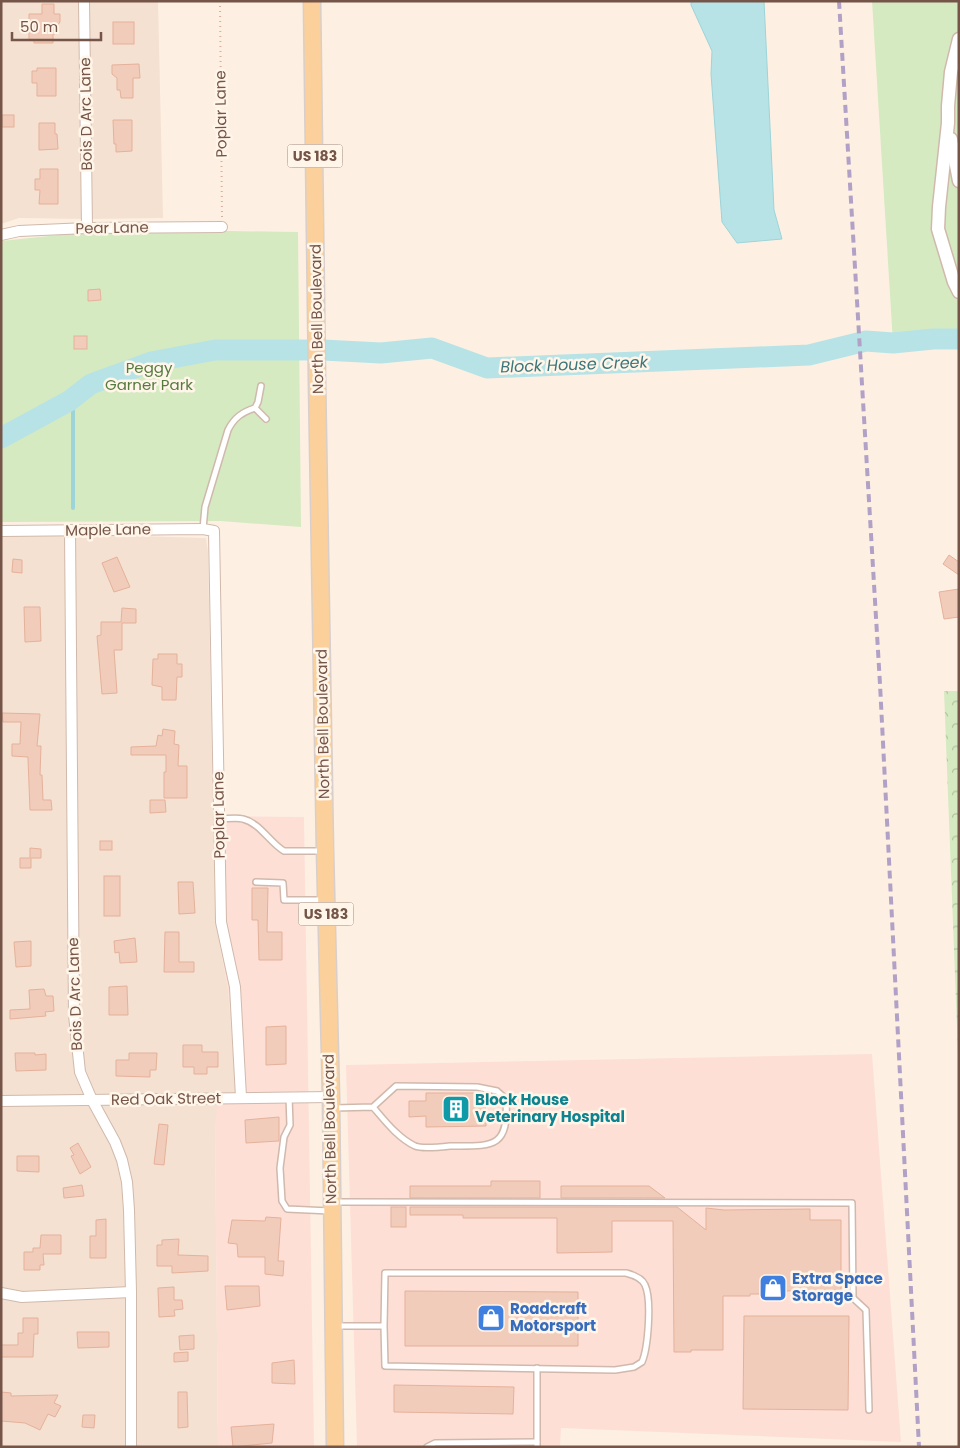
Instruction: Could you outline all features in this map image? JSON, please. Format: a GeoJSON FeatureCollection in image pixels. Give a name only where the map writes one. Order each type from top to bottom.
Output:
{"type":"FeatureCollection","features":[{"type":"Feature","properties":{"kind":"main road","name":"North Bell Boulevard"},"geometry":{"type":"LineString","coordinates":[[312,1],[335,1447]]}},
{"type":"Feature","properties":{"kind":"street","name":"Bois D Arc Lane"},"geometry":{"type":"LineString","coordinates":[[84,1],[87,228]]}},
{"type":"Feature","properties":{"kind":"street"},"geometry":{"type":"LineString","coordinates":[[959,39],[952,72],[948,106],[938,229],[954,282],[959,292]]}},
{"type":"Feature","properties":{"kind":"street"},"geometry":{"type":"LineString","coordinates":[[948,123],[959,181]]}},
{"type":"Feature","properties":{"kind":"street","name":"Pear Lane"},"geometry":{"type":"LineString","coordinates":[[1,234],[19,231],[87,228],[222,227]]}},
{"type":"Feature","properties":{"kind":"street","name":"Bois D Arc Lane"},"geometry":{"type":"LineString","coordinates":[[70,530],[74,1016],[80,1072],[92,1100],[115,1142],[122,1160],[127,1182],[130,1210],[131,1447]]}},
{"type":"Feature","properties":{"kind":"street","name":"Maple Lane"},"geometry":{"type":"LineString","coordinates":[[1,531],[208,530]]}},
{"type":"Feature","properties":{"kind":"street","name":"Poplar Lane"},"geometry":{"type":"LineString","coordinates":[[208,530],[222,922],[235,988],[241,1097]]}},
{"type":"Feature","properties":{"kind":"street","name":"Red Oak Street"},"geometry":{"type":"LineString","coordinates":[[1,1101],[289,1096],[331,1102]]}},
{"type":"Feature","properties":{"kind":"street"},"geometry":{"type":"LineString","coordinates":[[1,1293],[22,1297],[131,1292]]}},
{"type":"Feature","properties":{"kind":"lane"},"geometry":{"type":"LineString","coordinates":[[208,530],[205,507],[228,430],[234,420],[255,408],[261,386]]}},
{"type":"Feature","properties":{"kind":"lane"},"geometry":{"type":"LineString","coordinates":[[255,408],[266,419]]}},
{"type":"Feature","properties":{"kind":"lane"},"geometry":{"type":"LineString","coordinates":[[219,818],[244,819],[284,851],[325,851]]}},
{"type":"Feature","properties":{"kind":"lane"},"geometry":{"type":"LineString","coordinates":[[256,882],[283,883],[284,900],[326,900]]}},
{"type":"Feature","properties":{"kind":"lane"},"geometry":{"type":"LineString","coordinates":[[331,1102],[372,1107],[392,1130],[416,1147],[493,1144],[502,1135],[507,1121],[506,1099],[497,1091],[477,1087],[396,1086],[372,1107]]}},
{"type":"Feature","properties":{"kind":"lane"},"geometry":{"type":"LineString","coordinates":[[289,1096],[290,1125],[284,1137],[280,1168],[282,1201],[287,1209],[331,1207],[852,1203],[854,1298],[866,1310],[869,1410]]}},
{"type":"Feature","properties":{"kind":"lane"},"geometry":{"type":"LineString","coordinates":[[385,1273],[626,1273],[642,1280],[648,1297],[647,1346],[642,1362],[634,1367],[615,1370],[385,1366],[384,1326],[385,1273]]}},
{"type":"Feature","properties":{"kind":"lane"},"geometry":{"type":"LineString","coordinates":[[333,1326],[384,1326]]}},
{"type":"Feature","properties":{"kind":"lane"},"geometry":{"type":"LineString","coordinates":[[427,1447],[435,1443],[537,1444],[537,1368]]}},
{"type":"Feature","properties":{"kind":"path","name":"Poplar Lane"},"geometry":{"type":"LineString","coordinates":[[220,1],[222,227]]}},
{"type":"Feature","properties":{"kind":"shaded area"},"geometry":{"type":"Polygon","coordinates":[[[1,1],[158,1],[163,218],[19,218],[1,224],[1,1]]]}},
{"type":"Feature","properties":{"kind":"shaded area"},"geometry":{"type":"Polygon","coordinates":[[[69,534],[206,538],[208,552],[215,919],[228,989],[237,1105],[215,1123],[218,1447],[1,1447],[1,536],[69,534]]]}},
{"type":"Feature","properties":{"kind":"shaded area"},"geometry":{"type":"Polygon","coordinates":[[[214,816],[304,817],[314,1447],[218,1447],[215,1123],[218,1105],[237,1104],[228,989],[215,919],[214,816]]]}},
{"type":"Feature","properties":{"kind":"shaded area"},"geometry":{"type":"Polygon","coordinates":[[[872,1054],[901,1442],[561,1428],[560,1447],[357,1447],[346,1065],[872,1054]]]}},
{"type":"Feature","properties":{"kind":"green space"},"geometry":{"type":"Polygon","coordinates":[[[872,1],[959,1],[959,339],[893,343],[872,1]]]}},
{"type":"Feature","properties":{"kind":"green space","name":"Peggy Garner Park"},"geometry":{"type":"Polygon","coordinates":[[[88,232],[298,232],[301,527],[220,521],[1,522],[1,241],[88,232]]]}},
{"type":"Feature","properties":{"kind":"green space"},"geometry":{"type":"Polygon","coordinates":[[[944,691],[959,691],[959,1079],[944,691]]]}},
{"type":"Feature","properties":{"kind":"water"},"geometry":{"type":"Polygon","coordinates":[[[691,1],[764,1],[774,210],[782,239],[737,243],[722,222],[711,74],[712,51],[691,5],[691,1]]]}},
{"type":"Feature","properties":{"kind":"building"},"geometry":{"type":"Polygon","coordinates":[[[42,4],[54,4],[54,14],[60,14],[60,22],[55,29],[55,34],[53,34],[53,43],[34,43],[34,40],[29,40],[29,14],[42,14],[42,4]]]}},
{"type":"Feature","properties":{"kind":"building"},"geometry":{"type":"Polygon","coordinates":[[[113,22],[134,22],[134,44],[113,44],[113,22]]]}},
{"type":"Feature","properties":{"kind":"building"},"geometry":{"type":"Polygon","coordinates":[[[139,64],[140,78],[133,78],[133,98],[121,98],[120,90],[117,90],[117,78],[112,74],[112,65],[139,64]]]}},
{"type":"Feature","properties":{"kind":"building"},"geometry":{"type":"Polygon","coordinates":[[[37,68],[56,68],[56,96],[37,96],[37,83],[32,83],[32,71],[37,71],[37,68]]]}},
{"type":"Feature","properties":{"kind":"building"},"geometry":{"type":"Polygon","coordinates":[[[2,115],[14,115],[14,127],[2,127],[2,115]]]}},
{"type":"Feature","properties":{"kind":"building"},"geometry":{"type":"Polygon","coordinates":[[[113,120],[132,120],[132,151],[116,152],[113,120]]]}},
{"type":"Feature","properties":{"kind":"building"},"geometry":{"type":"Polygon","coordinates":[[[39,123],[55,123],[58,149],[39,150],[39,123]]]}},
{"type":"Feature","properties":{"kind":"building"},"geometry":{"type":"Polygon","coordinates":[[[40,169],[58,169],[58,204],[39,204],[40,190],[35,190],[35,179],[40,179],[40,169]]]}},
{"type":"Feature","properties":{"kind":"building"},"geometry":{"type":"Polygon","coordinates":[[[100,289],[101,300],[88,301],[88,290],[100,289]]]}},
{"type":"Feature","properties":{"kind":"building"},"geometry":{"type":"Polygon","coordinates":[[[74,336],[87,336],[87,349],[74,349],[74,336]]]}},
{"type":"Feature","properties":{"kind":"building"},"geometry":{"type":"Polygon","coordinates":[[[949,555],[959,562],[959,575],[943,564],[949,555]]]}},
{"type":"Feature","properties":{"kind":"building"},"geometry":{"type":"Polygon","coordinates":[[[117,557],[130,587],[114,592],[102,563],[117,557]]]}},
{"type":"Feature","properties":{"kind":"building"},"geometry":{"type":"Polygon","coordinates":[[[13,559],[22,560],[22,573],[12,572],[13,559]]]}},
{"type":"Feature","properties":{"kind":"building"},"geometry":{"type":"Polygon","coordinates":[[[959,589],[959,617],[944,619],[939,592],[959,589]]]}},
{"type":"Feature","properties":{"kind":"building"},"geometry":{"type":"Polygon","coordinates":[[[24,607],[40,607],[41,641],[25,642],[24,607]]]}},
{"type":"Feature","properties":{"kind":"building"},"geometry":{"type":"Polygon","coordinates":[[[122,608],[136,609],[136,623],[122,623],[122,650],[114,650],[117,693],[102,694],[97,636],[101,635],[101,622],[121,622],[122,608]]]}},
{"type":"Feature","properties":{"kind":"building"},"geometry":{"type":"Polygon","coordinates":[[[158,654],[177,654],[177,664],[182,664],[182,677],[177,677],[176,700],[162,700],[162,687],[152,685],[153,659],[158,659],[158,654]]]}},
{"type":"Feature","properties":{"kind":"building"},"geometry":{"type":"Polygon","coordinates":[[[2,713],[40,714],[37,746],[41,746],[40,775],[42,775],[43,800],[51,800],[52,810],[30,810],[28,757],[12,756],[12,744],[20,744],[21,722],[3,722],[2,713]]]}},
{"type":"Feature","properties":{"kind":"building"},"geometry":{"type":"Polygon","coordinates":[[[163,729],[175,731],[174,744],[179,745],[178,766],[187,766],[187,798],[164,798],[166,755],[131,755],[131,747],[156,746],[158,735],[162,736],[163,729]]]}},
{"type":"Feature","properties":{"kind":"building"},"geometry":{"type":"Polygon","coordinates":[[[150,800],[165,800],[166,812],[150,813],[150,800]]]}},
{"type":"Feature","properties":{"kind":"building"},"geometry":{"type":"Polygon","coordinates":[[[100,841],[112,841],[112,850],[100,850],[100,841]]]}},
{"type":"Feature","properties":{"kind":"building"},"geometry":{"type":"Polygon","coordinates":[[[30,848],[41,849],[41,858],[31,858],[31,868],[20,868],[20,858],[30,858],[30,848]]]}},
{"type":"Feature","properties":{"kind":"building"},"geometry":{"type":"Polygon","coordinates":[[[104,876],[120,876],[120,916],[104,916],[104,876]]]}},
{"type":"Feature","properties":{"kind":"building"},"geometry":{"type":"Polygon","coordinates":[[[178,882],[193,882],[195,913],[179,914],[178,882]]]}},
{"type":"Feature","properties":{"kind":"building"},"geometry":{"type":"Polygon","coordinates":[[[252,888],[268,888],[267,932],[282,932],[282,960],[259,960],[258,920],[252,920],[252,888]]]}},
{"type":"Feature","properties":{"kind":"building"},"geometry":{"type":"Polygon","coordinates":[[[165,932],[179,932],[179,962],[194,962],[194,972],[164,972],[165,932]]]}},
{"type":"Feature","properties":{"kind":"building"},"geometry":{"type":"Polygon","coordinates":[[[135,938],[137,962],[120,963],[119,952],[115,953],[114,941],[135,938]]]}},
{"type":"Feature","properties":{"kind":"building"},"geometry":{"type":"Polygon","coordinates":[[[31,941],[31,966],[16,967],[14,942],[31,941]]]}},
{"type":"Feature","properties":{"kind":"building"},"geometry":{"type":"Polygon","coordinates":[[[127,986],[128,1015],[109,1015],[109,987],[127,986]]]}},
{"type":"Feature","properties":{"kind":"building"},"geometry":{"type":"Polygon","coordinates":[[[44,989],[46,996],[53,996],[54,1011],[45,1012],[46,1016],[10,1019],[10,1010],[30,1009],[29,990],[44,989]]]}},
{"type":"Feature","properties":{"kind":"building"},"geometry":{"type":"Polygon","coordinates":[[[286,1026],[286,1064],[266,1065],[266,1027],[286,1026]]]}},
{"type":"Feature","properties":{"kind":"building"},"geometry":{"type":"Polygon","coordinates":[[[183,1045],[202,1045],[202,1052],[218,1052],[218,1067],[207,1067],[207,1074],[194,1074],[194,1067],[183,1067],[183,1045]]]}},
{"type":"Feature","properties":{"kind":"building"},"geometry":{"type":"Polygon","coordinates":[[[15,1053],[46,1054],[46,1070],[16,1071],[15,1053]]]}},
{"type":"Feature","properties":{"kind":"building"},"geometry":{"type":"Polygon","coordinates":[[[129,1053],[157,1053],[156,1070],[150,1070],[150,1077],[116,1076],[116,1060],[129,1060],[129,1053]]]}},
{"type":"Feature","properties":{"kind":"building","name":"Block House Veterinary Hospital"},"geometry":{"type":"Polygon","coordinates":[[[426,1093],[485,1093],[486,1126],[426,1127],[426,1116],[409,1117],[409,1101],[426,1101],[426,1093]]]}},
{"type":"Feature","properties":{"kind":"building"},"geometry":{"type":"Polygon","coordinates":[[[279,1117],[279,1141],[246,1143],[245,1120],[279,1117]]]}},
{"type":"Feature","properties":{"kind":"building"},"geometry":{"type":"Polygon","coordinates":[[[159,1124],[168,1125],[164,1165],[154,1164],[159,1124]]]}},
{"type":"Feature","properties":{"kind":"building"},"geometry":{"type":"Polygon","coordinates":[[[78,1143],[91,1167],[80,1174],[71,1156],[74,1155],[70,1148],[78,1143]]]}},
{"type":"Feature","properties":{"kind":"building"},"geometry":{"type":"Polygon","coordinates":[[[17,1156],[39,1156],[39,1172],[17,1171],[17,1156]]]}},
{"type":"Feature","properties":{"kind":"building"},"geometry":{"type":"Polygon","coordinates":[[[491,1181],[540,1181],[540,1198],[410,1198],[410,1186],[491,1186],[491,1181]]]}},
{"type":"Feature","properties":{"kind":"building"},"geometry":{"type":"Polygon","coordinates":[[[82,1185],[84,1196],[64,1198],[63,1188],[82,1185]]]}},
{"type":"Feature","properties":{"kind":"building"},"geometry":{"type":"Polygon","coordinates":[[[561,1186],[649,1186],[665,1198],[561,1198],[561,1186]]]}},
{"type":"Feature","properties":{"kind":"building"},"geometry":{"type":"Polygon","coordinates":[[[391,1207],[406,1207],[406,1227],[391,1227],[391,1207]]]}},
{"type":"Feature","properties":{"kind":"building"},"geometry":{"type":"Polygon","coordinates":[[[410,1207],[677,1207],[706,1230],[706,1208],[724,1210],[810,1209],[810,1220],[841,1220],[841,1290],[783,1291],[783,1294],[723,1296],[723,1350],[674,1352],[673,1221],[612,1221],[612,1252],[557,1253],[557,1218],[463,1218],[463,1215],[410,1215],[410,1207]]]}},
{"type":"Feature","properties":{"kind":"building"},"geometry":{"type":"Polygon","coordinates":[[[266,1217],[281,1218],[278,1261],[284,1261],[283,1276],[265,1274],[265,1257],[238,1257],[237,1244],[228,1243],[232,1220],[265,1221],[266,1217]]]}},
{"type":"Feature","properties":{"kind":"building"},"geometry":{"type":"Polygon","coordinates":[[[106,1219],[106,1258],[90,1258],[90,1236],[96,1236],[96,1220],[106,1219]]]}},
{"type":"Feature","properties":{"kind":"building"},"geometry":{"type":"Polygon","coordinates":[[[41,1235],[61,1235],[61,1254],[43,1254],[44,1265],[40,1265],[40,1270],[24,1270],[24,1252],[33,1252],[33,1248],[40,1248],[41,1235]]]}},
{"type":"Feature","properties":{"kind":"building"},"geometry":{"type":"Polygon","coordinates":[[[179,1239],[178,1255],[208,1256],[208,1271],[172,1273],[172,1266],[157,1266],[157,1245],[162,1245],[162,1240],[179,1239]]]}},
{"type":"Feature","properties":{"kind":"building"},"geometry":{"type":"Polygon","coordinates":[[[225,1286],[259,1286],[260,1306],[227,1310],[225,1286]]]}},
{"type":"Feature","properties":{"kind":"building"},"geometry":{"type":"Polygon","coordinates":[[[174,1287],[174,1300],[182,1300],[183,1309],[174,1310],[175,1316],[159,1317],[158,1288],[174,1287]]]}},
{"type":"Feature","properties":{"kind":"building"},"geometry":{"type":"Polygon","coordinates":[[[405,1291],[578,1292],[578,1346],[405,1346],[405,1291]]]}},
{"type":"Feature","properties":{"kind":"building"},"geometry":{"type":"Polygon","coordinates":[[[744,1316],[849,1316],[848,1410],[743,1409],[744,1316]]]}},
{"type":"Feature","properties":{"kind":"building"},"geometry":{"type":"Polygon","coordinates":[[[23,1318],[38,1318],[38,1334],[34,1334],[33,1357],[1,1357],[1,1345],[18,1345],[18,1333],[23,1333],[23,1318]]]}},
{"type":"Feature","properties":{"kind":"building"},"geometry":{"type":"Polygon","coordinates":[[[77,1332],[109,1332],[109,1347],[78,1348],[77,1332]]]}},
{"type":"Feature","properties":{"kind":"building"},"geometry":{"type":"Polygon","coordinates":[[[194,1335],[194,1349],[180,1350],[179,1336],[194,1335]]]}},
{"type":"Feature","properties":{"kind":"building"},"geometry":{"type":"Polygon","coordinates":[[[188,1352],[188,1361],[174,1362],[174,1353],[188,1352]]]}},
{"type":"Feature","properties":{"kind":"building"},"geometry":{"type":"Polygon","coordinates":[[[294,1360],[295,1384],[272,1383],[272,1363],[294,1360]]]}},
{"type":"Feature","properties":{"kind":"building"},"geometry":{"type":"Polygon","coordinates":[[[394,1385],[514,1387],[513,1414],[394,1412],[394,1385]]]}},
{"type":"Feature","properties":{"kind":"building"},"geometry":{"type":"Polygon","coordinates":[[[1,1392],[11,1393],[11,1396],[58,1395],[54,1403],[61,1406],[55,1417],[48,1414],[40,1430],[25,1423],[1,1421],[1,1392]]]}},
{"type":"Feature","properties":{"kind":"building"},"geometry":{"type":"Polygon","coordinates":[[[178,1392],[187,1392],[188,1427],[178,1428],[178,1392]]]}},
{"type":"Feature","properties":{"kind":"building"},"geometry":{"type":"Polygon","coordinates":[[[83,1415],[95,1415],[94,1428],[82,1427],[83,1415]]]}},
{"type":"Feature","properties":{"kind":"building"},"geometry":{"type":"Polygon","coordinates":[[[274,1424],[272,1443],[233,1447],[231,1427],[274,1424]]]}},
{"type":"Feature","properties":{"kind":"waterway","name":"Block House Creek"},"geometry":{"type":"LineString","coordinates":[[1,438],[69,401],[91,384],[151,362],[215,350],[323,350],[381,353],[432,348],[487,368],[809,355],[866,341],[893,343],[933,339],[959,339]]}},
{"type":"Feature","properties":{"kind":"waterway"},"geometry":{"type":"LineString","coordinates":[[73,398],[73,508]]}},
{"type":"Feature","properties":{"kind":"railway"},"geometry":{"type":"LineString","coordinates":[[839,1],[880,684],[919,1447]]}},
{"type":"Feature","properties":{"kind":"place","name":"Block House Veterinary Hospital"},"geometry":{"type":"Point","coordinates":[456,1109]}},
{"type":"Feature","properties":{"kind":"place","name":"Extra Space Storage"},"geometry":{"type":"Point","coordinates":[773,1288]}},
{"type":"Feature","properties":{"kind":"place","name":"Roadcraft Motorsport"},"geometry":{"type":"Point","coordinates":[491,1318]}}]}
